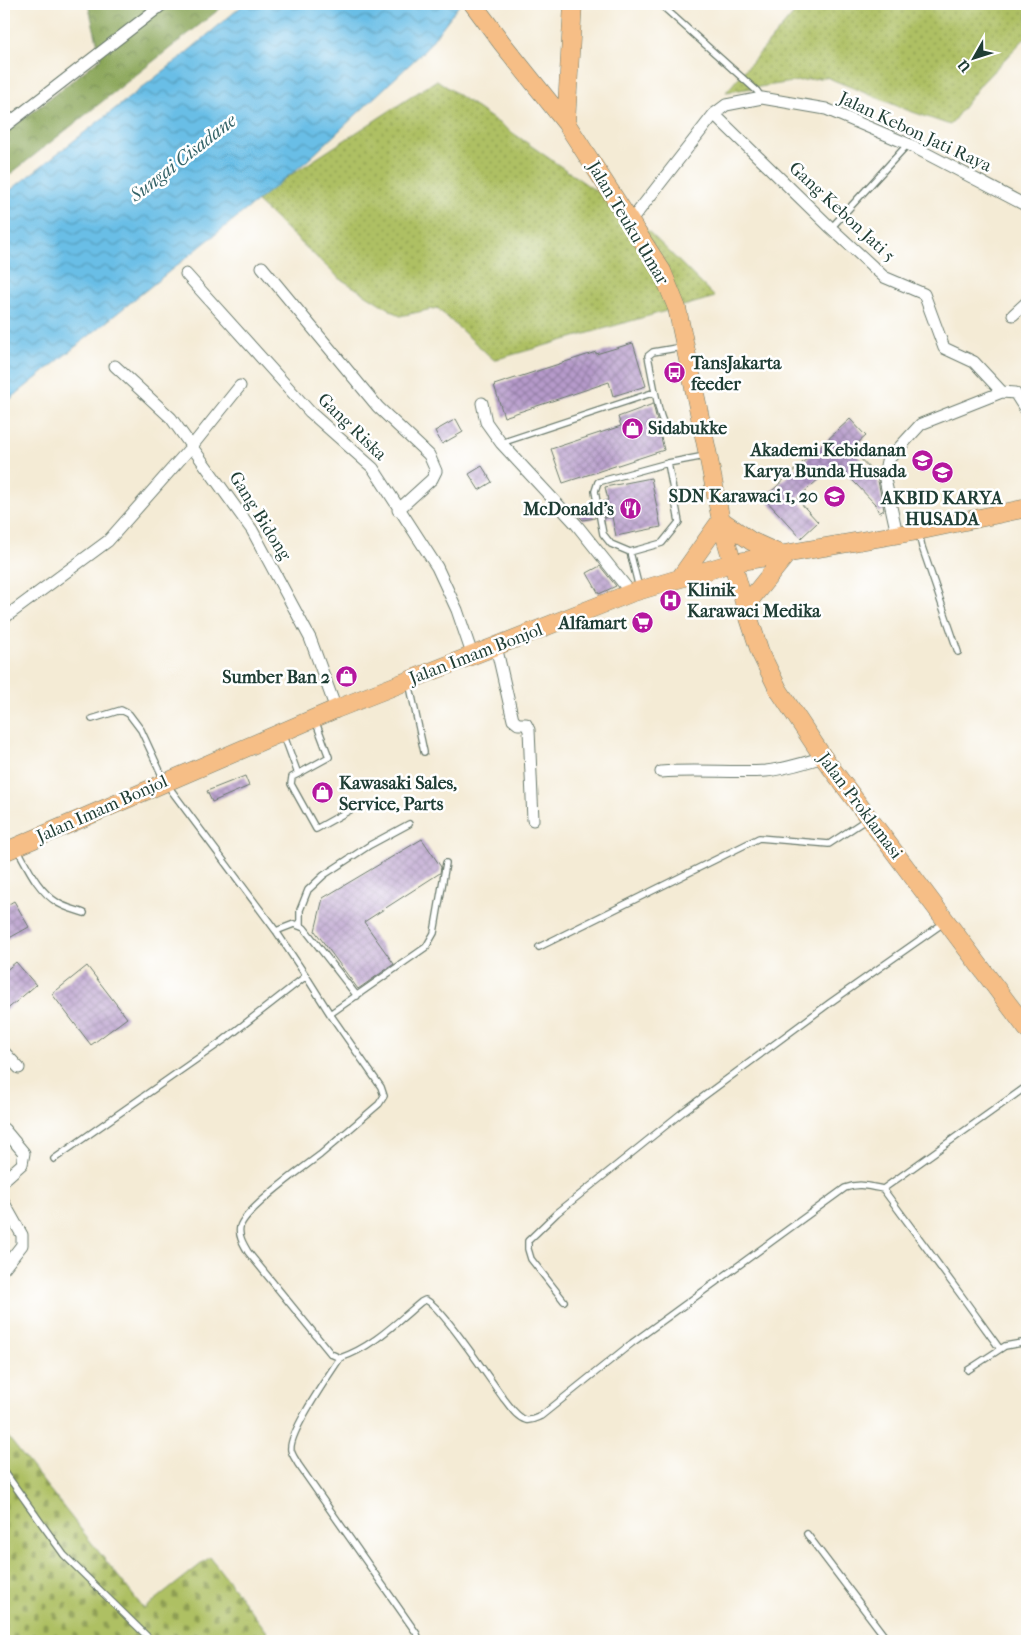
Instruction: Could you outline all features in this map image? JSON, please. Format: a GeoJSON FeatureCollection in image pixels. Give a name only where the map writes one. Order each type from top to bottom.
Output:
{"type":"FeatureCollection","features":[{"type":"Feature","properties":{"kind":"main road","name":"Jalan Teuku Umar"},"geometry":{"type":"LineString","coordinates":[[473,4],[566,123],[662,271],[677,308],[721,520],[732,563]]}},
{"type":"Feature","properties":{"kind":"main road"},"geometry":{"type":"LineString","coordinates":[[566,123],[572,4]]}},
{"type":"Feature","properties":{"kind":"main road","name":"Jalan Imam Bonjol"},"geometry":{"type":"LineString","coordinates":[[10,850],[336,709],[472,654],[635,592],[732,563],[918,531],[1027,508]]}},
{"type":"Feature","properties":{"kind":"main road"},"geometry":{"type":"LineString","coordinates":[[680,578],[721,520],[751,541],[784,555],[745,606]]}},
{"type":"Feature","properties":{"kind":"main road","name":"Jalan Proklamasi"},"geometry":{"type":"LineString","coordinates":[[732,563],[760,652],[778,688],[823,758],[1027,1029]]}},
{"type":"Feature","properties":{"kind":"street"},"geometry":{"type":"LineString","coordinates":[[5,125],[163,4]]}},
{"type":"Feature","properties":{"kind":"street","name":"Jalan Kebon Jati Raya"},"geometry":{"type":"LineString","coordinates":[[630,222],[714,114],[726,105],[762,98],[826,109],[908,144],[1027,206]]}},
{"type":"Feature","properties":{"kind":"street","name":"Gang Kebon Jati 5"},"geometry":{"type":"LineString","coordinates":[[714,114],[884,277],[924,294],[944,348],[974,362],[1002,392],[1015,393],[1027,412]]}},
{"type":"Feature","properties":{"kind":"street"},"geometry":{"type":"LineString","coordinates":[[262,267],[378,407],[429,455],[436,471],[432,479],[398,510]]}},
{"type":"Feature","properties":{"kind":"street","name":"Gang Riska"},"geometry":{"type":"LineString","coordinates":[[186,274],[310,412],[373,468],[436,567],[457,610],[472,654]]}},
{"type":"Feature","properties":{"kind":"street"},"geometry":{"type":"LineString","coordinates":[[1013,315],[1027,302]]}},
{"type":"Feature","properties":{"kind":"street","name":"Gang Bidong"},"geometry":{"type":"LineString","coordinates":[[115,366],[171,418],[252,530],[310,638],[336,709]]}},
{"type":"Feature","properties":{"kind":"street"},"geometry":{"type":"LineString","coordinates":[[4,618],[108,541],[192,446],[240,386]]}},
{"type":"Feature","properties":{"kind":"street"},"geometry":{"type":"LineString","coordinates":[[897,534],[884,475],[887,461],[921,424],[1002,392]]}},
{"type":"Feature","properties":{"kind":"street"},"geometry":{"type":"LineString","coordinates":[[482,403],[486,422],[501,443],[576,524],[635,592]]}},
{"type":"Feature","properties":{"kind":"street"},"geometry":{"type":"LineString","coordinates":[[496,646],[513,720],[518,724],[526,724],[529,730],[533,820]]}},
{"type":"Feature","properties":{"kind":"street"},"geometry":{"type":"LineString","coordinates":[[661,772],[687,770],[764,771],[823,758]]}},
{"type":"Feature","properties":{"kind":"street"},"geometry":{"type":"LineString","coordinates":[[4,1052],[19,1068]]}},
{"type":"Feature","properties":{"kind":"street"},"geometry":{"type":"LineString","coordinates":[[4,1129],[24,1153],[22,1164],[4,1180]]}},
{"type":"Feature","properties":{"kind":"street"},"geometry":{"type":"LineString","coordinates":[[4,1203],[22,1235],[22,1245],[4,1268]]}},
{"type":"Feature","properties":{"kind":"lane"},"geometry":{"type":"LineString","coordinates":[[660,4],[757,91],[762,98]]}},
{"type":"Feature","properties":{"kind":"lane"},"geometry":{"type":"LineString","coordinates":[[831,228],[908,144]]}},
{"type":"Feature","properties":{"kind":"lane"},"geometry":{"type":"LineString","coordinates":[[685,347],[653,352],[648,356],[655,392],[667,429],[670,431],[702,425]]}},
{"type":"Feature","properties":{"kind":"lane"},"geometry":{"type":"LineString","coordinates":[[501,443],[655,392]]}},
{"type":"Feature","properties":{"kind":"lane"},"geometry":{"type":"LineString","coordinates":[[668,463],[679,522],[662,543],[630,552],[611,544],[604,534],[595,491],[598,482],[668,463],[708,455]]}},
{"type":"Feature","properties":{"kind":"lane"},"geometry":{"type":"LineString","coordinates":[[918,531],[958,652]]}},
{"type":"Feature","properties":{"kind":"lane"},"geometry":{"type":"LineString","coordinates":[[630,552],[635,592]]}},
{"type":"Feature","properties":{"kind":"lane"},"geometry":{"type":"LineString","coordinates":[[409,680],[424,752]]}},
{"type":"Feature","properties":{"kind":"lane"},"geometry":{"type":"LineString","coordinates":[[92,719],[121,710],[129,714],[141,730],[165,782],[276,931],[330,1014],[381,1087],[384,1096],[379,1104],[263,1200],[243,1221],[240,1228],[241,1239],[248,1252],[331,1354],[340,1358]]}},
{"type":"Feature","properties":{"kind":"lane"},"geometry":{"type":"LineString","coordinates":[[315,718],[329,757],[292,777],[291,784],[316,829],[359,805]]}},
{"type":"Feature","properties":{"kind":"lane"},"geometry":{"type":"LineString","coordinates":[[282,732],[298,774]]}},
{"type":"Feature","properties":{"kind":"lane"},"geometry":{"type":"LineString","coordinates":[[539,947],[759,838],[829,844],[868,818]]}},
{"type":"Feature","properties":{"kind":"lane"},"geometry":{"type":"LineString","coordinates":[[300,925],[300,910],[308,890],[324,875],[410,824]]}},
{"type":"Feature","properties":{"kind":"lane"},"geometry":{"type":"LineString","coordinates":[[10,850],[48,897],[60,904],[84,912]]}},
{"type":"Feature","properties":{"kind":"lane"},"geometry":{"type":"LineString","coordinates":[[330,1014],[426,947],[434,933],[446,863]]}},
{"type":"Feature","properties":{"kind":"lane"},"geometry":{"type":"LineString","coordinates":[[564,1301],[531,1258],[528,1241],[557,1213],[684,1111],[946,921]]}},
{"type":"Feature","properties":{"kind":"lane"},"geometry":{"type":"LineString","coordinates":[[276,931],[294,924],[304,928],[357,996]]}},
{"type":"Feature","properties":{"kind":"lane"},"geometry":{"type":"LineString","coordinates":[[54,1159],[224,1040],[306,976]]}},
{"type":"Feature","properties":{"kind":"lane"},"geometry":{"type":"LineString","coordinates":[[883,1189],[1023,1089]]}},
{"type":"Feature","properties":{"kind":"lane"},"geometry":{"type":"LineString","coordinates":[[415,1641],[418,1637],[417,1634],[298,1464],[291,1451],[292,1438],[313,1399],[340,1358],[354,1353],[386,1332],[425,1300],[430,1301],[442,1315],[518,1416],[527,1420],[533,1419],[541,1416],[632,1343],[845,1188],[865,1184],[883,1189],[1000,1349]]}},
{"type":"Feature","properties":{"kind":"lane"},"geometry":{"type":"LineString","coordinates":[[968,1370],[1005,1346],[1027,1342]]}},
{"type":"Feature","properties":{"kind":"lane"},"geometry":{"type":"LineString","coordinates":[[4,1471],[64,1555],[152,1641]]}},
{"type":"Feature","properties":{"kind":"lane"},"geometry":{"type":"LineString","coordinates":[[807,1534],[888,1641]]}},
{"type":"Feature","properties":{"kind":"green space"},"geometry":{"type":"Polygon","coordinates":[[[88,4],[226,4],[4,179],[4,129],[8,131],[101,58],[88,4]]]}},
{"type":"Feature","properties":{"kind":"green space"},"geometry":{"type":"Polygon","coordinates":[[[802,4],[1027,4],[1027,36],[981,84],[950,125],[907,110],[826,77],[726,92],[802,4]]]}},
{"type":"Feature","properties":{"kind":"green space"},"geometry":{"type":"Polygon","coordinates":[[[437,80],[636,219],[715,297],[494,360],[437,308],[400,316],[339,278],[254,199],[437,80]]]}},
{"type":"Feature","properties":{"kind":"green space"},"geometry":{"type":"Polygon","coordinates":[[[4,1432],[144,1609],[210,1557],[274,1641],[4,1641],[4,1432]]]}},
{"type":"Feature","properties":{"kind":"water","name":"Sungai Cisadane"},"geometry":{"type":"Polygon","coordinates":[[[244,4],[460,4],[425,50],[307,161],[4,404],[4,195],[179,59],[244,4]]]}},
{"type":"Feature","properties":{"kind":"building"},"geometry":{"type":"Polygon","coordinates":[[[633,343],[646,386],[613,396],[609,382],[504,417],[494,385],[596,352],[596,354],[633,343]]]}},
{"type":"Feature","properties":{"kind":"building"},"geometry":{"type":"Polygon","coordinates":[[[653,404],[664,450],[563,483],[551,449],[621,426],[618,417],[653,404]]]}},
{"type":"Feature","properties":{"kind":"building"},"geometry":{"type":"Polygon","coordinates":[[[456,419],[463,432],[442,444],[435,431],[456,419]]]}},
{"type":"Feature","properties":{"kind":"building"},"geometry":{"type":"Polygon","coordinates":[[[850,419],[866,436],[851,449],[877,476],[884,510],[879,513],[875,504],[836,463],[797,499],[818,522],[801,538],[764,498],[850,419]]]}},
{"type":"Feature","properties":{"kind":"building"},"geometry":{"type":"Polygon","coordinates":[[[482,466],[492,482],[479,490],[469,474],[482,466]]]}},
{"type":"Feature","properties":{"kind":"building","name":"McDonald's"},"geometry":{"type":"Polygon","coordinates":[[[651,478],[661,527],[616,536],[612,517],[605,518],[604,516],[602,502],[608,500],[605,487],[651,478]]]}},
{"type":"Feature","properties":{"kind":"building"},"geometry":{"type":"Polygon","coordinates":[[[593,504],[595,518],[583,520],[579,516],[577,507],[593,504]]]}},
{"type":"Feature","properties":{"kind":"building"},"geometry":{"type":"Polygon","coordinates":[[[600,566],[616,586],[599,594],[587,573],[600,566]]]}},
{"type":"Feature","properties":{"kind":"building"},"geometry":{"type":"Polygon","coordinates":[[[245,776],[249,786],[212,802],[207,791],[245,776]]]}},
{"type":"Feature","properties":{"kind":"building"},"geometry":{"type":"Polygon","coordinates":[[[422,839],[441,867],[440,873],[364,922],[394,964],[358,989],[315,931],[323,898],[422,839]]]}},
{"type":"Feature","properties":{"kind":"building"},"geometry":{"type":"Polygon","coordinates":[[[14,901],[29,927],[4,941],[4,907],[14,901]]]}},
{"type":"Feature","properties":{"kind":"building"},"geometry":{"type":"Polygon","coordinates":[[[16,962],[36,985],[4,1012],[4,972],[16,962]]]}},
{"type":"Feature","properties":{"kind":"building"},"geometry":{"type":"Polygon","coordinates":[[[87,966],[127,1018],[91,1045],[52,994],[87,966]]]}},
{"type":"Feature","properties":{"kind":"place","name":"TansJakarta feeder"},"geometry":{"type":"Point","coordinates":[675,373]}},
{"type":"Feature","properties":{"kind":"place","name":"Sidabukke"},"geometry":{"type":"Point","coordinates":[632,428]}},
{"type":"Feature","properties":{"kind":"place","name":"Akademi Kebidanan Karya Bunda Husada"},"geometry":{"type":"Point","coordinates":[922,460]}},
{"type":"Feature","properties":{"kind":"place","name":"AKBID KARYA HUSADA"},"geometry":{"type":"Point","coordinates":[942,473]}},
{"type":"Feature","properties":{"kind":"place","name":"SDN Karawaci 1, 20"},"geometry":{"type":"Point","coordinates":[834,496]}},
{"type":"Feature","properties":{"kind":"place","name":"McDonald's"},"geometry":{"type":"Point","coordinates":[630,509]}},
{"type":"Feature","properties":{"kind":"place","name":"Klinik Karawaci Medika"},"geometry":{"type":"Point","coordinates":[671,600]}},
{"type":"Feature","properties":{"kind":"place","name":"Alfamart"},"geometry":{"type":"Point","coordinates":[643,623]}},
{"type":"Feature","properties":{"kind":"place","name":"Sumber Ban 2"},"geometry":{"type":"Point","coordinates":[346,677]}},
{"type":"Feature","properties":{"kind":"place","name":"Kawasaki Sales, Service, Parts"},"geometry":{"type":"Point","coordinates":[323,793]}}]}
